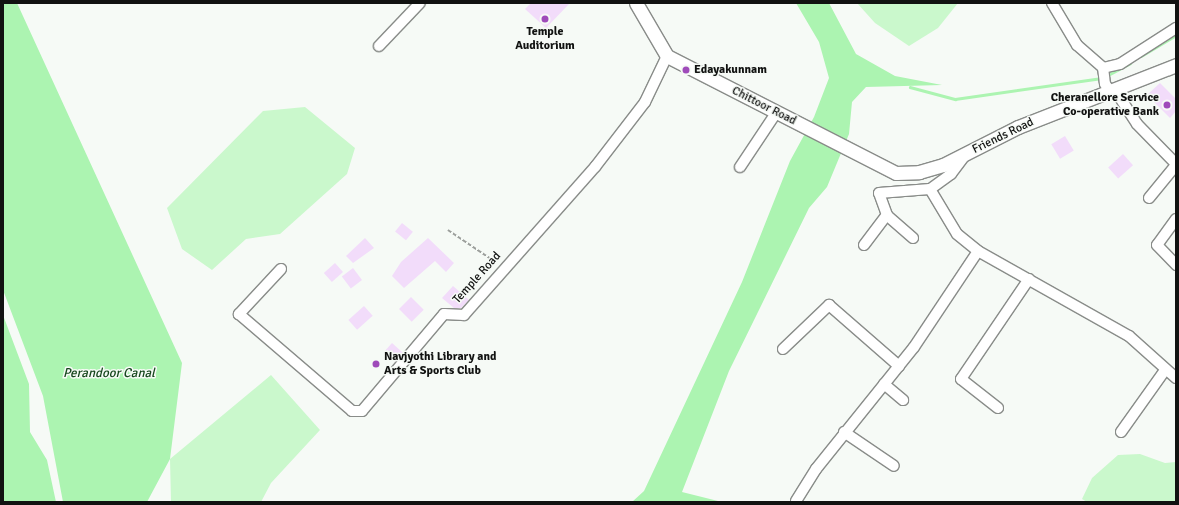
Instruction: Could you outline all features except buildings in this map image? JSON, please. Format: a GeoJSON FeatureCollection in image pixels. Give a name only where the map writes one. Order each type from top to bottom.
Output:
{"type":"FeatureCollection","features":[{"type":"Feature","properties":{"kind":"main road"},"geometry":{"type":"LineString","coordinates":[[636,3],[667,56]]}},
{"type":"Feature","properties":{"kind":"main road","name":"Chittoor Road"},"geometry":{"type":"LineString","coordinates":[[667,56],[851,151]]}},
{"type":"Feature","properties":{"kind":"main road","name":"Friends Road"},"geometry":{"type":"LineString","coordinates":[[851,151],[888,170],[905,173],[930,170],[966,154],[1018,127],[1111,88],[1176,64]]}},
{"type":"Feature","properties":{"kind":"street"},"geometry":{"type":"LineString","coordinates":[[379,46],[420,3]]}},
{"type":"Feature","properties":{"kind":"street"},"geometry":{"type":"LineString","coordinates":[[1052,3],[1077,45],[1103,70],[1111,88],[1137,124],[1176,165],[1148,198]]}},
{"type":"Feature","properties":{"kind":"street"},"geometry":{"type":"LineString","coordinates":[[1103,70],[1120,64],[1176,28]]}},
{"type":"Feature","properties":{"kind":"street","name":"Temple Road"},"geometry":{"type":"LineString","coordinates":[[281,269],[239,314],[352,411],[362,411],[444,314],[464,315],[504,267],[615,142],[644,102],[667,56]]}},
{"type":"Feature","properties":{"kind":"street"},"geometry":{"type":"LineString","coordinates":[[740,167],[776,113]]}},
{"type":"Feature","properties":{"kind":"street"},"geometry":{"type":"LineString","coordinates":[[913,238],[887,215],[879,193],[930,188],[951,174],[966,154]]}},
{"type":"Feature","properties":{"kind":"street"},"geometry":{"type":"LineString","coordinates":[[930,188],[952,227],[978,250],[1129,336],[1165,370],[1176,378]]}},
{"type":"Feature","properties":{"kind":"street"},"geometry":{"type":"LineString","coordinates":[[864,245],[887,215]]}},
{"type":"Feature","properties":{"kind":"street"},"geometry":{"type":"LineString","coordinates":[[1176,219],[1157,245],[1176,265]]}},
{"type":"Feature","properties":{"kind":"street"},"geometry":{"type":"LineString","coordinates":[[796,501],[844,432],[900,366],[978,250]]}},
{"type":"Feature","properties":{"kind":"street"},"geometry":{"type":"LineString","coordinates":[[998,408],[960,379],[1029,279]]}},
{"type":"Feature","properties":{"kind":"street"},"geometry":{"type":"LineString","coordinates":[[783,349],[829,305],[900,366]]}},
{"type":"Feature","properties":{"kind":"street"},"geometry":{"type":"LineString","coordinates":[[1121,432],[1165,370]]}},
{"type":"Feature","properties":{"kind":"street"},"geometry":{"type":"LineString","coordinates":[[884,384],[903,400]]}},
{"type":"Feature","properties":{"kind":"street"},"geometry":{"type":"LineString","coordinates":[[844,432],[894,466]]}},
{"type":"Feature","properties":{"kind":"path"},"geometry":{"type":"LineString","coordinates":[[448,230],[504,267]]}},
{"type":"Feature","properties":{"kind":"shaded area"},"geometry":{"type":"Polygon","coordinates":[[[857,3],[958,3],[938,28],[909,46],[875,23],[857,3]]]}},
{"type":"Feature","properties":{"kind":"shaded area"},"geometry":{"type":"Polygon","coordinates":[[[305,107],[355,148],[347,174],[280,234],[246,239],[212,270],[182,249],[167,208],[263,111],[305,107]]]}},
{"type":"Feature","properties":{"kind":"shaded area"},"geometry":{"type":"Polygon","coordinates":[[[271,375],[320,430],[271,483],[261,502],[171,502],[170,459],[271,375]]]}},
{"type":"Feature","properties":{"kind":"shaded area"},"geometry":{"type":"Polygon","coordinates":[[[1140,454],[1165,463],[1176,462],[1176,502],[1087,502],[1082,499],[1092,478],[1118,455],[1140,454]]]}},
{"type":"Feature","properties":{"kind":"water","name":"Perandoor Canal"},"geometry":{"type":"Polygon","coordinates":[[[3,3],[17,3],[182,363],[170,459],[147,502],[63,502],[43,396],[3,290],[3,3]]]}},
{"type":"Feature","properties":{"kind":"water"},"geometry":{"type":"Polygon","coordinates":[[[796,3],[829,3],[856,54],[895,76],[942,85],[866,87],[852,102],[849,134],[827,187],[809,208],[729,371],[682,492],[722,502],[632,502],[644,491],[742,282],[790,161],[814,117],[829,78],[819,42],[796,3]]]}},
{"type":"Feature","properties":{"kind":"water"},"geometry":{"type":"Polygon","coordinates":[[[3,315],[29,384],[30,432],[47,460],[56,502],[3,502],[3,315]]]}},
{"type":"Feature","properties":{"kind":"waterway"},"geometry":{"type":"LineString","coordinates":[[1141,56],[1176,35]]}},
{"type":"Feature","properties":{"kind":"waterway"},"geometry":{"type":"LineString","coordinates":[[1106,76],[1130,63]]}},
{"type":"Feature","properties":{"kind":"waterway"},"geometry":{"type":"LineString","coordinates":[[910,87],[955,99],[1102,78]]}},
{"type":"Feature","properties":{"kind":"place","name":"Temple Auditorium"},"geometry":{"type":"Point","coordinates":[545,19]}},
{"type":"Feature","properties":{"kind":"place","name":"Edayakunnam"},"geometry":{"type":"Point","coordinates":[686,70]}},
{"type":"Feature","properties":{"kind":"place","name":"Cheranellore Service Co-operative Bank"},"geometry":{"type":"Point","coordinates":[1167,105]}},
{"type":"Feature","properties":{"kind":"place","name":"Navjyothi Library and Arts & Sports Club"},"geometry":{"type":"Point","coordinates":[376,364]}}]}
